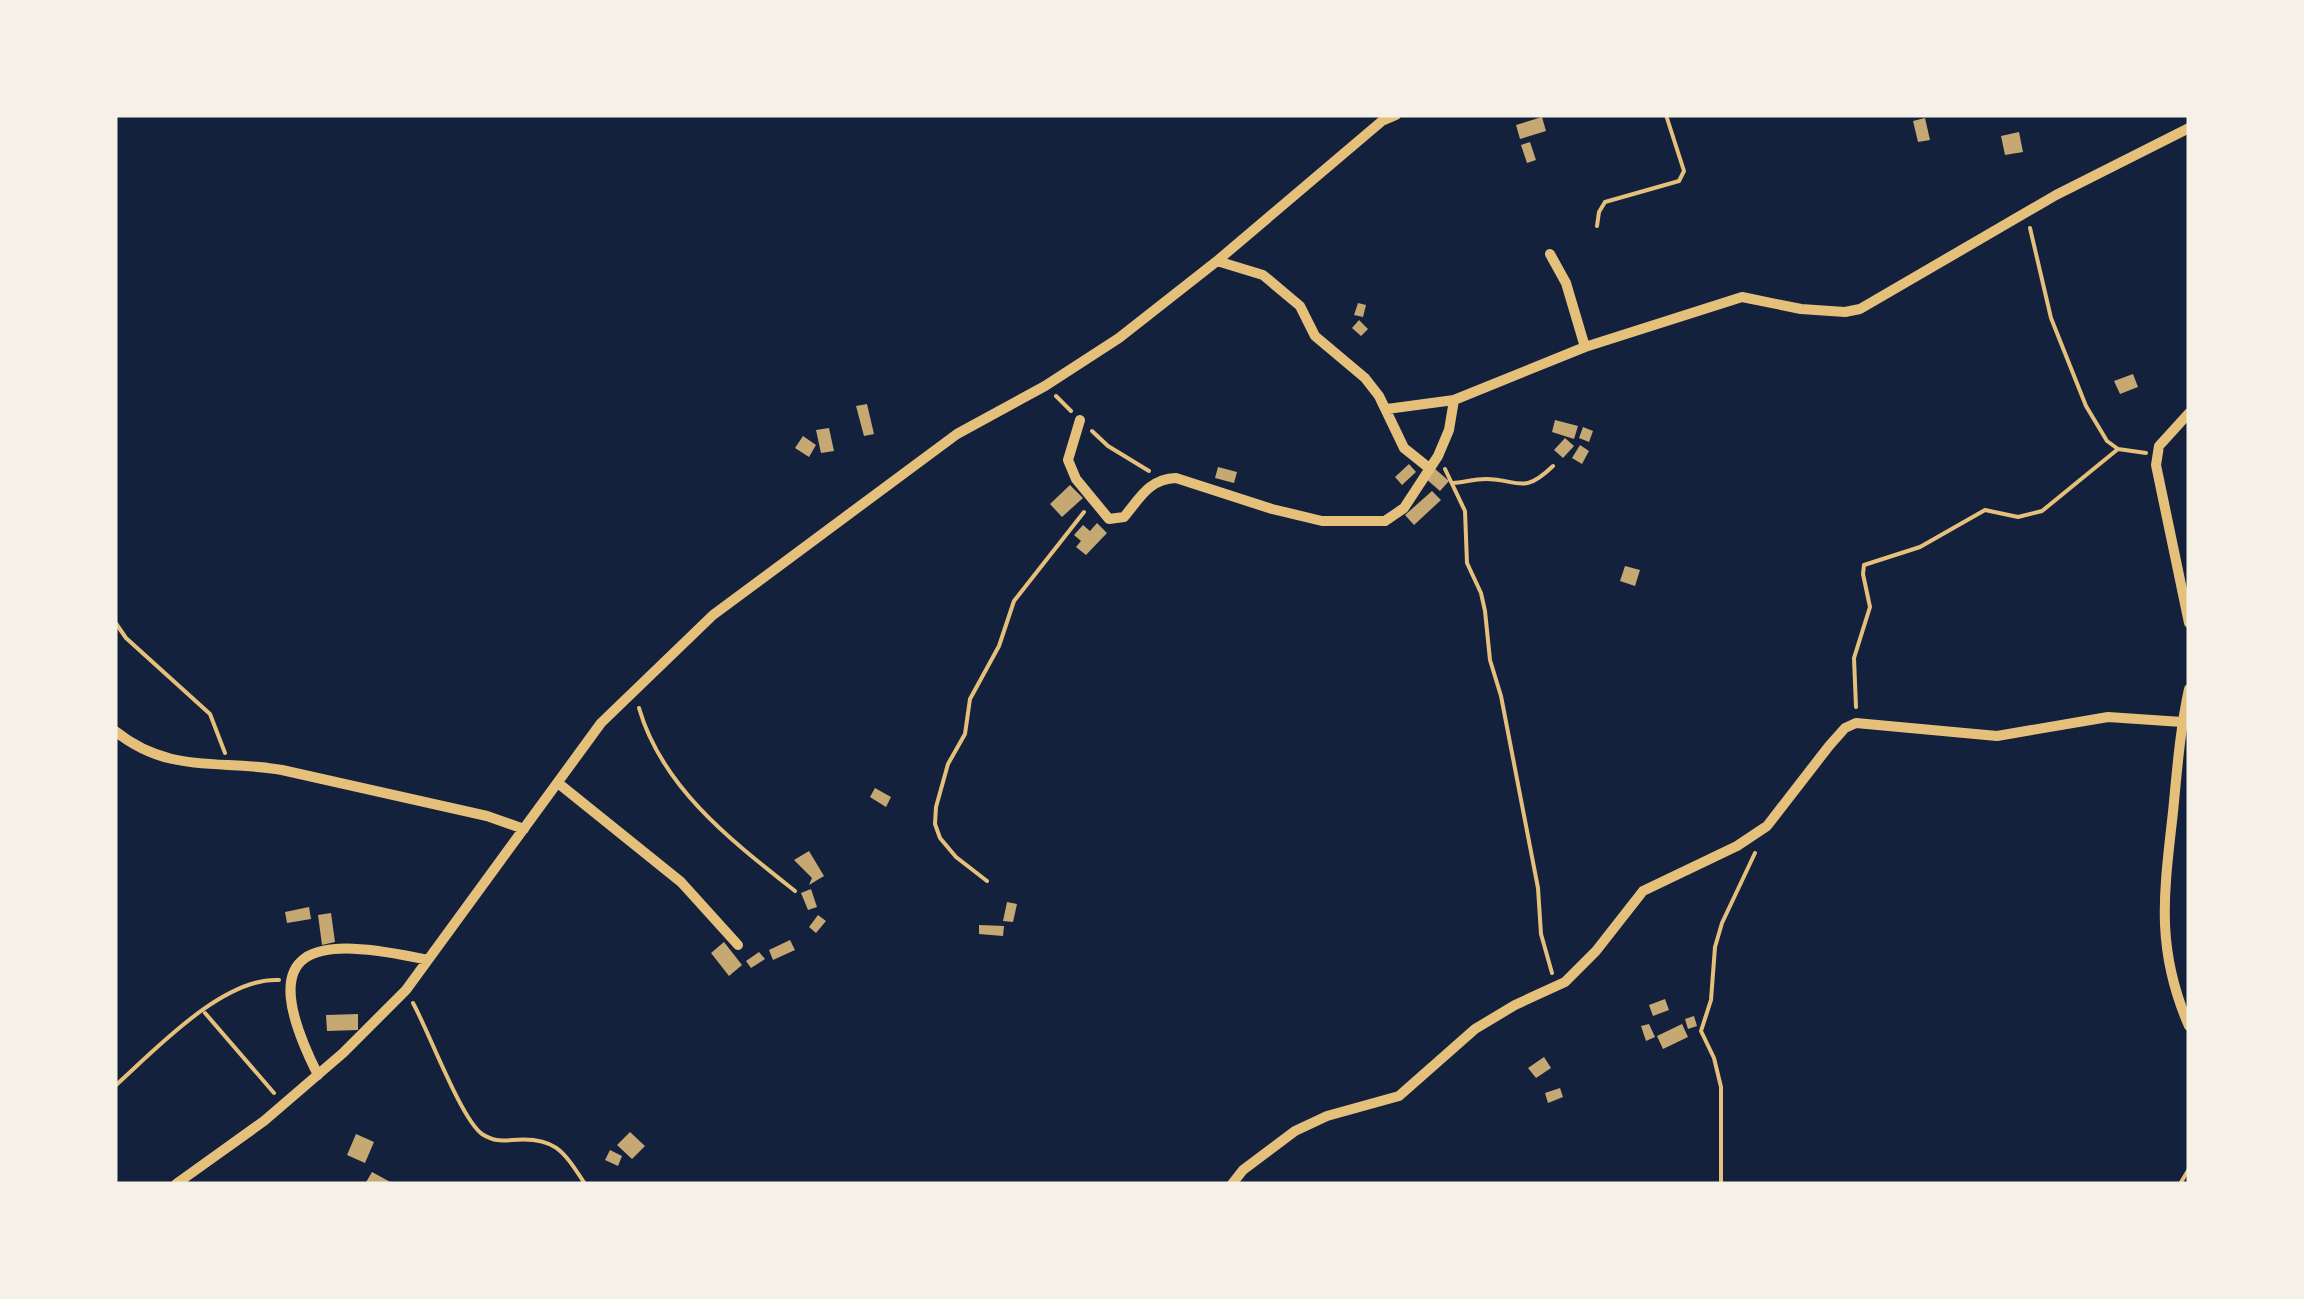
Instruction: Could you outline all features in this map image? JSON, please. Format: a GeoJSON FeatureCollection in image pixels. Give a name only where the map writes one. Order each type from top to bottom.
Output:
{"type":"FeatureCollection","features":[{"type":"Feature","properties":{"kind":"street"},"geometry":{"type":"LineString","coordinates":[[176,1184],[318,1075],[406,990],[601,724],[714,615],[957,434],[1046,386],[1120,338],[1342,153],[1382,121],[1396,115]]}},
{"type":"Feature","properties":{"kind":"street"},"geometry":{"type":"LineString","coordinates":[[1387,409],[1454,400],[1585,347],[1742,297],[1801,309],[1845,312],[1860,308],[2097,172],[2189,128]]}},
{"type":"Feature","properties":{"kind":"street"},"geometry":{"type":"LineString","coordinates":[[1550,254],[1566,282],[1585,347]]}},
{"type":"Feature","properties":{"kind":"street"},"geometry":{"type":"LineString","coordinates":[[1216,261],[1262,275],[1300,306],[1316,336],[1365,378],[1387,409],[1404,448],[1429,468]]}},
{"type":"Feature","properties":{"kind":"street"},"geometry":{"type":"LineString","coordinates":[[1080,420],[1068,460],[1076,479],[1102,514],[1117,520],[1124,517],[1150,485],[1162,478],[1197,483],[1322,522],[1385,521],[1404,508],[1438,456],[1449,430],[1454,400]]}},
{"type":"Feature","properties":{"kind":"street"},"geometry":{"type":"LineString","coordinates":[[2189,413],[2156,454],[2189,623]]}},
{"type":"Feature","properties":{"kind":"street"},"geometry":{"type":"LineString","coordinates":[[2189,689],[2163,882],[2162,929],[2174,984],[2189,1026]]}},
{"type":"Feature","properties":{"kind":"street"},"geometry":{"type":"LineString","coordinates":[[1232,1184],[1243,1170],[1295,1130],[1327,1116],[1399,1096],[1475,1029],[1515,1005],[1557,987],[1596,951],[1643,892],[1720,855],[1768,826],[1828,746],[1856,723],[1997,736],[2108,717],[2182,722]]}},
{"type":"Feature","properties":{"kind":"street"},"geometry":{"type":"LineString","coordinates":[[115,731],[156,756],[181,763],[254,765],[282,770],[487,816],[524,829]]}},
{"type":"Feature","properties":{"kind":"street"},"geometry":{"type":"LineString","coordinates":[[558,783],[682,882],[738,946]]}},
{"type":"Feature","properties":{"kind":"street"},"geometry":{"type":"LineString","coordinates":[[318,1075],[294,1015],[292,982],[301,959],[326,948],[366,948],[428,960]]}},
{"type":"Feature","properties":{"kind":"path"},"geometry":{"type":"LineString","coordinates":[[1597,226],[1598,212],[1605,202],[1679,182],[1684,171],[1666,115]]}},
{"type":"Feature","properties":{"kind":"path"},"geometry":{"type":"LineString","coordinates":[[2027,213],[2046,300],[2070,371],[2093,418],[2118,450],[2156,454]]}},
{"type":"Feature","properties":{"kind":"path"},"geometry":{"type":"LineString","coordinates":[[1046,386],[1108,446],[1162,478]]}},
{"type":"Feature","properties":{"kind":"path"},"geometry":{"type":"LineString","coordinates":[[1856,723],[1854,658],[1870,607],[1864,565],[1920,547],[1985,510],[2018,517],[2042,511],[2118,450]]}},
{"type":"Feature","properties":{"kind":"path"},"geometry":{"type":"LineString","coordinates":[[1438,456],[1464,511],[1467,562],[1485,611],[1490,660],[1501,696],[1538,888],[1541,934],[1557,987]]}},
{"type":"Feature","properties":{"kind":"path"},"geometry":{"type":"LineString","coordinates":[[1453,483],[1489,479],[1515,486],[1554,466]]}},
{"type":"Feature","properties":{"kind":"path"},"geometry":{"type":"LineString","coordinates":[[986,881],[940,838],[935,824],[936,807],[944,776],[965,734],[970,699],[999,646],[1014,601],[1094,500]]}},
{"type":"Feature","properties":{"kind":"path"},"geometry":{"type":"LineString","coordinates":[[115,622],[126,638],[210,714],[231,766]]}},
{"type":"Feature","properties":{"kind":"path"},"geometry":{"type":"LineString","coordinates":[[634,692],[650,744],[662,765],[736,846],[795,890]]}},
{"type":"Feature","properties":{"kind":"path"},"geometry":{"type":"LineString","coordinates":[[1721,1184],[1721,1087],[1714,1058],[1701,1031],[1711,1000],[1715,947],[1722,923],[1768,826]]}},
{"type":"Feature","properties":{"kind":"path"},"geometry":{"type":"LineString","coordinates":[[115,1086],[188,1021],[255,982],[292,982]]}},
{"type":"Feature","properties":{"kind":"path"},"geometry":{"type":"LineString","coordinates":[[406,990],[478,1132],[495,1141],[540,1138],[559,1148],[584,1184]]}},
{"type":"Feature","properties":{"kind":"path"},"geometry":{"type":"LineString","coordinates":[[204,1012],[283,1104]]}},
{"type":"Feature","properties":{"kind":"path"},"geometry":{"type":"LineString","coordinates":[[2180,1184],[2189,1170]]}},
{"type":"Feature","properties":{"kind":"building"},"geometry":{"type":"Polygon","coordinates":[[[1542,117],[1546,131],[1520,139],[1516,125],[1542,117]]]}},
{"type":"Feature","properties":{"kind":"building"},"geometry":{"type":"Polygon","coordinates":[[[1925,118],[1930,140],[1918,142],[1913,121],[1925,118]]]}},
{"type":"Feature","properties":{"kind":"building"},"geometry":{"type":"Polygon","coordinates":[[[2019,132],[2023,152],[2005,155],[2001,136],[2019,132]]]}},
{"type":"Feature","properties":{"kind":"building"},"geometry":{"type":"Polygon","coordinates":[[[1530,142],[1536,160],[1527,163],[1521,145],[1530,142]]]}},
{"type":"Feature","properties":{"kind":"building"},"geometry":{"type":"Polygon","coordinates":[[[1358,303],[1366,305],[1363,317],[1354,315],[1358,303]]]}},
{"type":"Feature","properties":{"kind":"building"},"geometry":{"type":"Polygon","coordinates":[[[1359,320],[1368,329],[1361,336],[1352,328],[1359,320]]]}},
{"type":"Feature","properties":{"kind":"building"},"geometry":{"type":"Polygon","coordinates":[[[2133,374],[2138,387],[2120,394],[2114,381],[2133,374]]]}},
{"type":"Feature","properties":{"kind":"building"},"geometry":{"type":"Polygon","coordinates":[[[867,404],[874,434],[864,436],[856,406],[867,404]]]}},
{"type":"Feature","properties":{"kind":"building"},"geometry":{"type":"Polygon","coordinates":[[[1555,420],[1578,426],[1574,439],[1552,432],[1555,420]]]}},
{"type":"Feature","properties":{"kind":"building"},"geometry":{"type":"Polygon","coordinates":[[[1583,427],[1593,431],[1589,442],[1579,438],[1583,427]]]}},
{"type":"Feature","properties":{"kind":"building"},"geometry":{"type":"Polygon","coordinates":[[[829,428],[834,451],[821,453],[816,430],[829,428]]]}},
{"type":"Feature","properties":{"kind":"building"},"geometry":{"type":"Polygon","coordinates":[[[803,436],[816,445],[809,457],[795,448],[803,436]]]}},
{"type":"Feature","properties":{"kind":"building"},"geometry":{"type":"Polygon","coordinates":[[[1565,438],[1574,446],[1563,458],[1554,450],[1565,438]]]}},
{"type":"Feature","properties":{"kind":"building"},"geometry":{"type":"Polygon","coordinates":[[[1580,445],[1589,451],[1582,464],[1572,458],[1580,445]]]}},
{"type":"Feature","properties":{"kind":"building"},"geometry":{"type":"Polygon","coordinates":[[[1409,464],[1416,472],[1402,485],[1395,477],[1409,464]]]}},
{"type":"Feature","properties":{"kind":"building"},"geometry":{"type":"Polygon","coordinates":[[[1218,467],[1237,472],[1234,483],[1215,478],[1218,467]]]}},
{"type":"Feature","properties":{"kind":"building"},"geometry":{"type":"Polygon","coordinates":[[[1434,468],[1449,481],[1440,491],[1425,478],[1434,468]]]}},
{"type":"Feature","properties":{"kind":"building"},"geometry":{"type":"Polygon","coordinates":[[[1070,485],[1083,498],[1062,517],[1050,504],[1070,485]]]}},
{"type":"Feature","properties":{"kind":"building"},"geometry":{"type":"Polygon","coordinates":[[[1432,491],[1441,500],[1414,525],[1405,515],[1432,491]]]}},
{"type":"Feature","properties":{"kind":"building"},"geometry":{"type":"Polygon","coordinates":[[[1097,523],[1107,533],[1086,555],[1076,547],[1081,541],[1074,535],[1083,525],[1090,531],[1097,523]]]}},
{"type":"Feature","properties":{"kind":"building"},"geometry":{"type":"Polygon","coordinates":[[[1625,566],[1640,570],[1635,586],[1620,581],[1625,566]]]}},
{"type":"Feature","properties":{"kind":"building"},"geometry":{"type":"Polygon","coordinates":[[[875,788],[891,797],[886,807],[870,797],[875,788]]]}},
{"type":"Feature","properties":{"kind":"building"},"geometry":{"type":"Polygon","coordinates":[[[809,851],[824,876],[809,885],[812,878],[794,860],[809,851]]]}},
{"type":"Feature","properties":{"kind":"building"},"geometry":{"type":"Polygon","coordinates":[[[811,889],[817,907],[808,910],[801,893],[811,889]]]}},
{"type":"Feature","properties":{"kind":"building"},"geometry":{"type":"Polygon","coordinates":[[[1007,902],[1017,904],[1013,922],[1003,921],[1007,902]]]}},
{"type":"Feature","properties":{"kind":"building"},"geometry":{"type":"Polygon","coordinates":[[[309,907],[311,919],[287,923],[285,912],[309,907]]]}},
{"type":"Feature","properties":{"kind":"building"},"geometry":{"type":"Polygon","coordinates":[[[331,913],[335,942],[322,945],[318,915],[331,913]]]}},
{"type":"Feature","properties":{"kind":"building"},"geometry":{"type":"Polygon","coordinates":[[[818,915],[826,921],[816,933],[809,927],[818,915]]]}},
{"type":"Feature","properties":{"kind":"building"},"geometry":{"type":"Polygon","coordinates":[[[979,925],[1004,926],[1003,936],[979,934],[979,925]]]}},
{"type":"Feature","properties":{"kind":"building"},"geometry":{"type":"Polygon","coordinates":[[[790,940],[795,950],[773,960],[769,950],[790,940]]]}},
{"type":"Feature","properties":{"kind":"building"},"geometry":{"type":"Polygon","coordinates":[[[724,942],[742,965],[729,976],[711,953],[724,942]]]}},
{"type":"Feature","properties":{"kind":"building"},"geometry":{"type":"Polygon","coordinates":[[[759,952],[765,959],[751,968],[746,961],[759,952]]]}},
{"type":"Feature","properties":{"kind":"building"},"geometry":{"type":"Polygon","coordinates":[[[1665,999],[1669,1010],[1653,1016],[1649,1005],[1665,999]]]}},
{"type":"Feature","properties":{"kind":"building"},"geometry":{"type":"Polygon","coordinates":[[[358,1014],[358,1030],[327,1031],[326,1015],[358,1014]]]}},
{"type":"Feature","properties":{"kind":"building"},"geometry":{"type":"Polygon","coordinates":[[[1694,1016],[1697,1026],[1688,1029],[1685,1019],[1694,1016]]]}},
{"type":"Feature","properties":{"kind":"building"},"geometry":{"type":"Polygon","coordinates":[[[1649,1024],[1655,1037],[1646,1041],[1641,1026],[1649,1024]]]}},
{"type":"Feature","properties":{"kind":"building"},"geometry":{"type":"Polygon","coordinates":[[[1682,1024],[1688,1037],[1663,1049],[1657,1036],[1682,1024]]]}},
{"type":"Feature","properties":{"kind":"building"},"geometry":{"type":"Polygon","coordinates":[[[1544,1057],[1551,1068],[1536,1078],[1528,1068],[1544,1057]]]}},
{"type":"Feature","properties":{"kind":"building"},"geometry":{"type":"Polygon","coordinates":[[[1560,1088],[1563,1097],[1548,1103],[1545,1093],[1560,1088]]]}},
{"type":"Feature","properties":{"kind":"building"},"geometry":{"type":"Polygon","coordinates":[[[630,1132],[645,1146],[632,1159],[617,1145],[630,1132]]]}},
{"type":"Feature","properties":{"kind":"building"},"geometry":{"type":"Polygon","coordinates":[[[356,1134],[374,1142],[365,1163],[347,1155],[356,1134]]]}},
{"type":"Feature","properties":{"kind":"building"},"geometry":{"type":"Polygon","coordinates":[[[610,1150],[622,1156],[618,1166],[605,1160],[610,1150]]]}},
{"type":"Feature","properties":{"kind":"building"},"geometry":{"type":"Polygon","coordinates":[[[372,1172],[394,1184],[365,1184],[372,1172]]]}}]}
